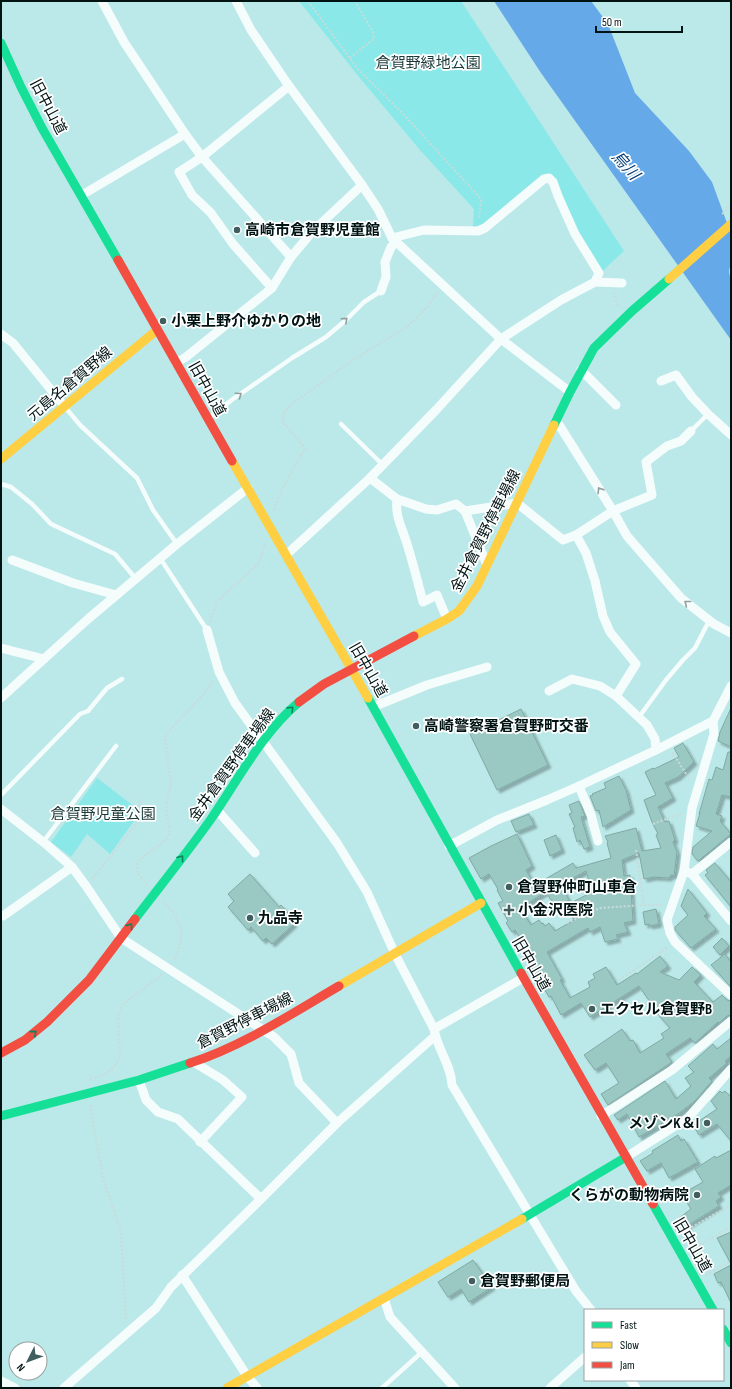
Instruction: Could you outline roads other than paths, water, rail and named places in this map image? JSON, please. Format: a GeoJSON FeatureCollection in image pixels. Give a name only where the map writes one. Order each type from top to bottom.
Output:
{"type":"FeatureCollection","features":[{"type":"Feature","properties":{"kind":"main road","name":"旧中山道"},"geometry":{"type":"LineString","coordinates":[[1,44],[21,87],[157,330],[373,707],[523,978],[711,1309]]}},
{"type":"Feature","properties":{"kind":"main road","name":"金井倉賀野停車場線"},"geometry":{"type":"LineString","coordinates":[[1,1053],[25,1040],[52,1017],[88,980],[121,938],[153,892],[217,810],[262,742],[289,711],[324,684],[352,671],[447,620],[470,598],[478,586],[556,420],[581,370],[594,348],[632,311],[731,224]]}},
{"type":"Feature","properties":{"kind":"main road","name":"元島名倉賀野線"},"geometry":{"type":"LineString","coordinates":[[1,459],[157,330]]}},
{"type":"Feature","properties":{"kind":"main road","name":"倉賀野停車場線"},"geometry":{"type":"LineString","coordinates":[[1,1116],[139,1080],[214,1056],[262,1031],[481,903]]}},
{"type":"Feature","properties":{"kind":"main road"},"geometry":{"type":"LineString","coordinates":[[227,1388],[530,1214],[626,1157]]}},
{"type":"Feature","properties":{"kind":"main road"},"geometry":{"type":"LineString","coordinates":[[724,1331],[731,1343]]}},
{"type":"Feature","properties":{"kind":"street"},"geometry":{"type":"LineString","coordinates":[[102,1],[124,42],[185,134],[202,157],[291,257]]}},
{"type":"Feature","properties":{"kind":"street"},"geometry":{"type":"LineString","coordinates":[[236,1],[251,30],[289,86],[378,209],[394,240],[501,339],[570,392]]}},
{"type":"Feature","properties":{"kind":"street"},"geometry":{"type":"LineString","coordinates":[[272,288],[233,244],[211,214],[192,195],[179,172],[202,157],[289,86]]}},
{"type":"Feature","properties":{"kind":"street"},"geometry":{"type":"LineString","coordinates":[[82,195],[185,134]]}},
{"type":"Feature","properties":{"kind":"street"},"geometry":{"type":"LineString","coordinates":[[286,555],[383,465],[501,339],[562,300],[594,282],[599,273],[575,234],[553,182],[549,178],[544,179],[485,228],[478,231],[424,230],[394,240],[385,262],[386,277],[381,291]]}},
{"type":"Feature","properties":{"kind":"street"},"geometry":{"type":"LineString","coordinates":[[176,363],[186,357],[272,288],[291,257],[312,232],[362,185]]}},
{"type":"Feature","properties":{"kind":"street"},"geometry":{"type":"LineString","coordinates":[[594,282],[618,283]]}},
{"type":"Feature","properties":{"kind":"street"},"geometry":{"type":"LineString","coordinates":[[1,334],[13,343],[65,407]]}},
{"type":"Feature","properties":{"kind":"street"},"geometry":{"type":"LineString","coordinates":[[581,370],[616,405]]}},
{"type":"Feature","properties":{"kind":"street"},"geometry":{"type":"LineString","coordinates":[[661,381],[676,375],[692,397],[731,435]]}},
{"type":"Feature","properties":{"kind":"street"},"geometry":{"type":"LineString","coordinates":[[556,420],[627,536],[681,598],[709,621],[731,633]]}},
{"type":"Feature","properties":{"kind":"street"},"geometry":{"type":"LineString","coordinates":[[465,511],[517,504],[563,540],[576,535],[613,512],[652,495],[646,462],[667,446],[681,441],[691,431]]}},
{"type":"Feature","properties":{"kind":"street"},"geometry":{"type":"LineString","coordinates":[[370,478],[397,499],[426,509],[437,510],[456,504],[465,511],[487,565]]}},
{"type":"Feature","properties":{"kind":"street"},"geometry":{"type":"LineString","coordinates":[[1,698],[116,595],[177,544],[248,488]]}},
{"type":"Feature","properties":{"kind":"street"},"geometry":{"type":"LineString","coordinates":[[397,499],[396,509],[398,519],[423,602],[437,595],[447,620]]}},
{"type":"Feature","properties":{"kind":"street"},"geometry":{"type":"LineString","coordinates":[[576,535],[586,553],[596,581],[603,616],[610,632],[636,664],[616,696]]}},
{"type":"Feature","properties":{"kind":"street"},"geometry":{"type":"LineString","coordinates":[[12,560],[73,583],[116,595]]}},
{"type":"Feature","properties":{"kind":"street"},"geometry":{"type":"LineString","coordinates":[[207,630],[219,672],[235,704],[337,843],[367,892],[395,954],[434,1033],[452,1074],[452,1085],[576,1291],[590,1309]]}},
{"type":"Feature","properties":{"kind":"street"},"geometry":{"type":"LineString","coordinates":[[1,648],[44,659]]}},
{"type":"Feature","properties":{"kind":"street"},"geometry":{"type":"LineString","coordinates":[[373,707],[427,685],[487,667]]}},
{"type":"Feature","properties":{"kind":"street"},"geometry":{"type":"LineString","coordinates":[[549,691],[572,679],[600,686],[616,696],[647,725],[655,738],[656,750]]}},
{"type":"Feature","properties":{"kind":"street"},"geometry":{"type":"LineString","coordinates":[[731,686],[714,721],[714,734],[692,809],[688,872],[672,906],[668,920],[670,933],[675,942],[731,995]]}},
{"type":"Feature","properties":{"kind":"street"},"geometry":{"type":"LineString","coordinates":[[449,846],[497,820],[579,786],[714,721]]}},
{"type":"Feature","properties":{"kind":"street"},"geometry":{"type":"LineString","coordinates":[[579,786],[591,815],[598,841]]}},
{"type":"Feature","properties":{"kind":"street"},"geometry":{"type":"LineString","coordinates":[[1,809],[72,867],[121,938],[171,969],[262,1031],[274,1037],[291,1054],[299,1083],[337,1123]]}},
{"type":"Feature","properties":{"kind":"street"},"geometry":{"type":"LineString","coordinates":[[217,810],[255,853]]}},
{"type":"Feature","properties":{"kind":"street"},"geometry":{"type":"LineString","coordinates":[[688,872],[731,842]]}},
{"type":"Feature","properties":{"kind":"street"},"geometry":{"type":"LineString","coordinates":[[3,916],[72,867]]}},
{"type":"Feature","properties":{"kind":"street"},"geometry":{"type":"LineString","coordinates":[[688,872],[731,921]]}},
{"type":"Feature","properties":{"kind":"street"},"geometry":{"type":"LineString","coordinates":[[64,1388],[156,1308],[171,1287],[182,1275],[337,1123],[434,1033],[523,978]]}},
{"type":"Feature","properties":{"kind":"street"},"geometry":{"type":"LineString","coordinates":[[601,1116],[672,1070],[731,1020]]}},
{"type":"Feature","properties":{"kind":"street"},"geometry":{"type":"LineString","coordinates":[[195,1063],[223,1080],[242,1097],[200,1142]]}},
{"type":"Feature","properties":{"kind":"street"},"geometry":{"type":"LineString","coordinates":[[626,1157],[688,1118],[730,1074]]}},
{"type":"Feature","properties":{"kind":"street"},"geometry":{"type":"LineString","coordinates":[[139,1080],[146,1100],[158,1112],[178,1119],[200,1142],[261,1199]]}},
{"type":"Feature","properties":{"kind":"street"},"geometry":{"type":"LineString","coordinates":[[182,1275],[247,1376],[258,1388]]}},
{"type":"Feature","properties":{"kind":"street"},"geometry":{"type":"LineString","coordinates":[[384,1298],[390,1317],[455,1388]]}},
{"type":"Feature","properties":{"kind":"street"},"geometry":{"type":"LineString","coordinates":[[550,1388],[584,1358]]}},
{"type":"Feature","properties":{"kind":"street"},"geometry":{"type":"LineString","coordinates":[[1,1381],[15,1388]]}},
{"type":"Feature","properties":{"kind":"lane"},"geometry":{"type":"LineString","coordinates":[[208,419],[270,373],[326,337],[364,302],[381,291]]}},
{"type":"Feature","properties":{"kind":"lane"},"geometry":{"type":"LineString","coordinates":[[65,407],[80,424],[137,478],[153,510],[177,544]]}},
{"type":"Feature","properties":{"kind":"lane"},"geometry":{"type":"LineString","coordinates":[[691,431],[708,414]]}},
{"type":"Feature","properties":{"kind":"lane"},"geometry":{"type":"LineString","coordinates":[[341,424],[383,465]]}},
{"type":"Feature","properties":{"kind":"lane"},"geometry":{"type":"LineString","coordinates":[[1,484],[11,487],[22,495],[50,524],[115,554],[136,579]]}},
{"type":"Feature","properties":{"kind":"lane"},"geometry":{"type":"LineString","coordinates":[[160,558],[207,630]]}},
{"type":"Feature","properties":{"kind":"lane"},"geometry":{"type":"LineString","coordinates":[[639,717],[666,680],[695,648],[709,621]]}},
{"type":"Feature","properties":{"kind":"lane"},"geometry":{"type":"LineString","coordinates":[[1,795],[80,714],[88,711],[107,688],[122,679]]}},
{"type":"Feature","properties":{"kind":"lane"},"geometry":{"type":"LineString","coordinates":[[43,842],[116,746]]}},
{"type":"Feature","properties":{"kind":"lane"},"geometry":{"type":"LineString","coordinates":[[382,1388],[422,1352]]}},
{"type":"Feature","properties":{"kind":"water","name":"烏川"},"geometry":{"type":"Polygon","coordinates":[[[494,1],[591,1],[608,24],[635,93],[689,151],[712,182],[731,234],[731,265],[729,272],[731,279],[731,340],[541,73],[494,1]]]}},
{"type":"Feature","properties":{"kind":"place","name":"高崎市倉賀野児童館"},"geometry":{"type":"Point","coordinates":[237,230]}},
{"type":"Feature","properties":{"kind":"place","name":"小栗上野介ゆかりの地"},"geometry":{"type":"Point","coordinates":[163,321]}},
{"type":"Feature","properties":{"kind":"place","name":"高崎警察署倉賀野町交番"},"geometry":{"type":"Point","coordinates":[416,726]}},
{"type":"Feature","properties":{"kind":"place","name":"倉賀野仲町山車倉"},"geometry":{"type":"Point","coordinates":[509,887]}},
{"type":"Feature","properties":{"kind":"place","name":"小金沢医院"},"geometry":{"type":"Point","coordinates":[509,910]}},
{"type":"Feature","properties":{"kind":"place","name":"九品寺"},"geometry":{"type":"Point","coordinates":[250,918]}},
{"type":"Feature","properties":{"kind":"place","name":"エクセル倉賀野B"},"geometry":{"type":"Point","coordinates":[592,1009]}},
{"type":"Feature","properties":{"kind":"place","name":"メゾンK＆I"},"geometry":{"type":"Point","coordinates":[707,1123]}},
{"type":"Feature","properties":{"kind":"place","name":"くらがの動物病院"},"geometry":{"type":"Point","coordinates":[697,1195]}},
{"type":"Feature","properties":{"kind":"place","name":"倉賀野郵便局"},"geometry":{"type":"Point","coordinates":[472,1281]}},
{"type":"Feature","properties":{"kind":"park label","name":"倉賀野緑地公園"},"geometry":{"type":"Point","coordinates":[428,63]}},
{"type":"Feature","properties":{"kind":"park label","name":"倉賀野児童公園"},"geometry":{"type":"Point","coordinates":[103,814]}}]}
